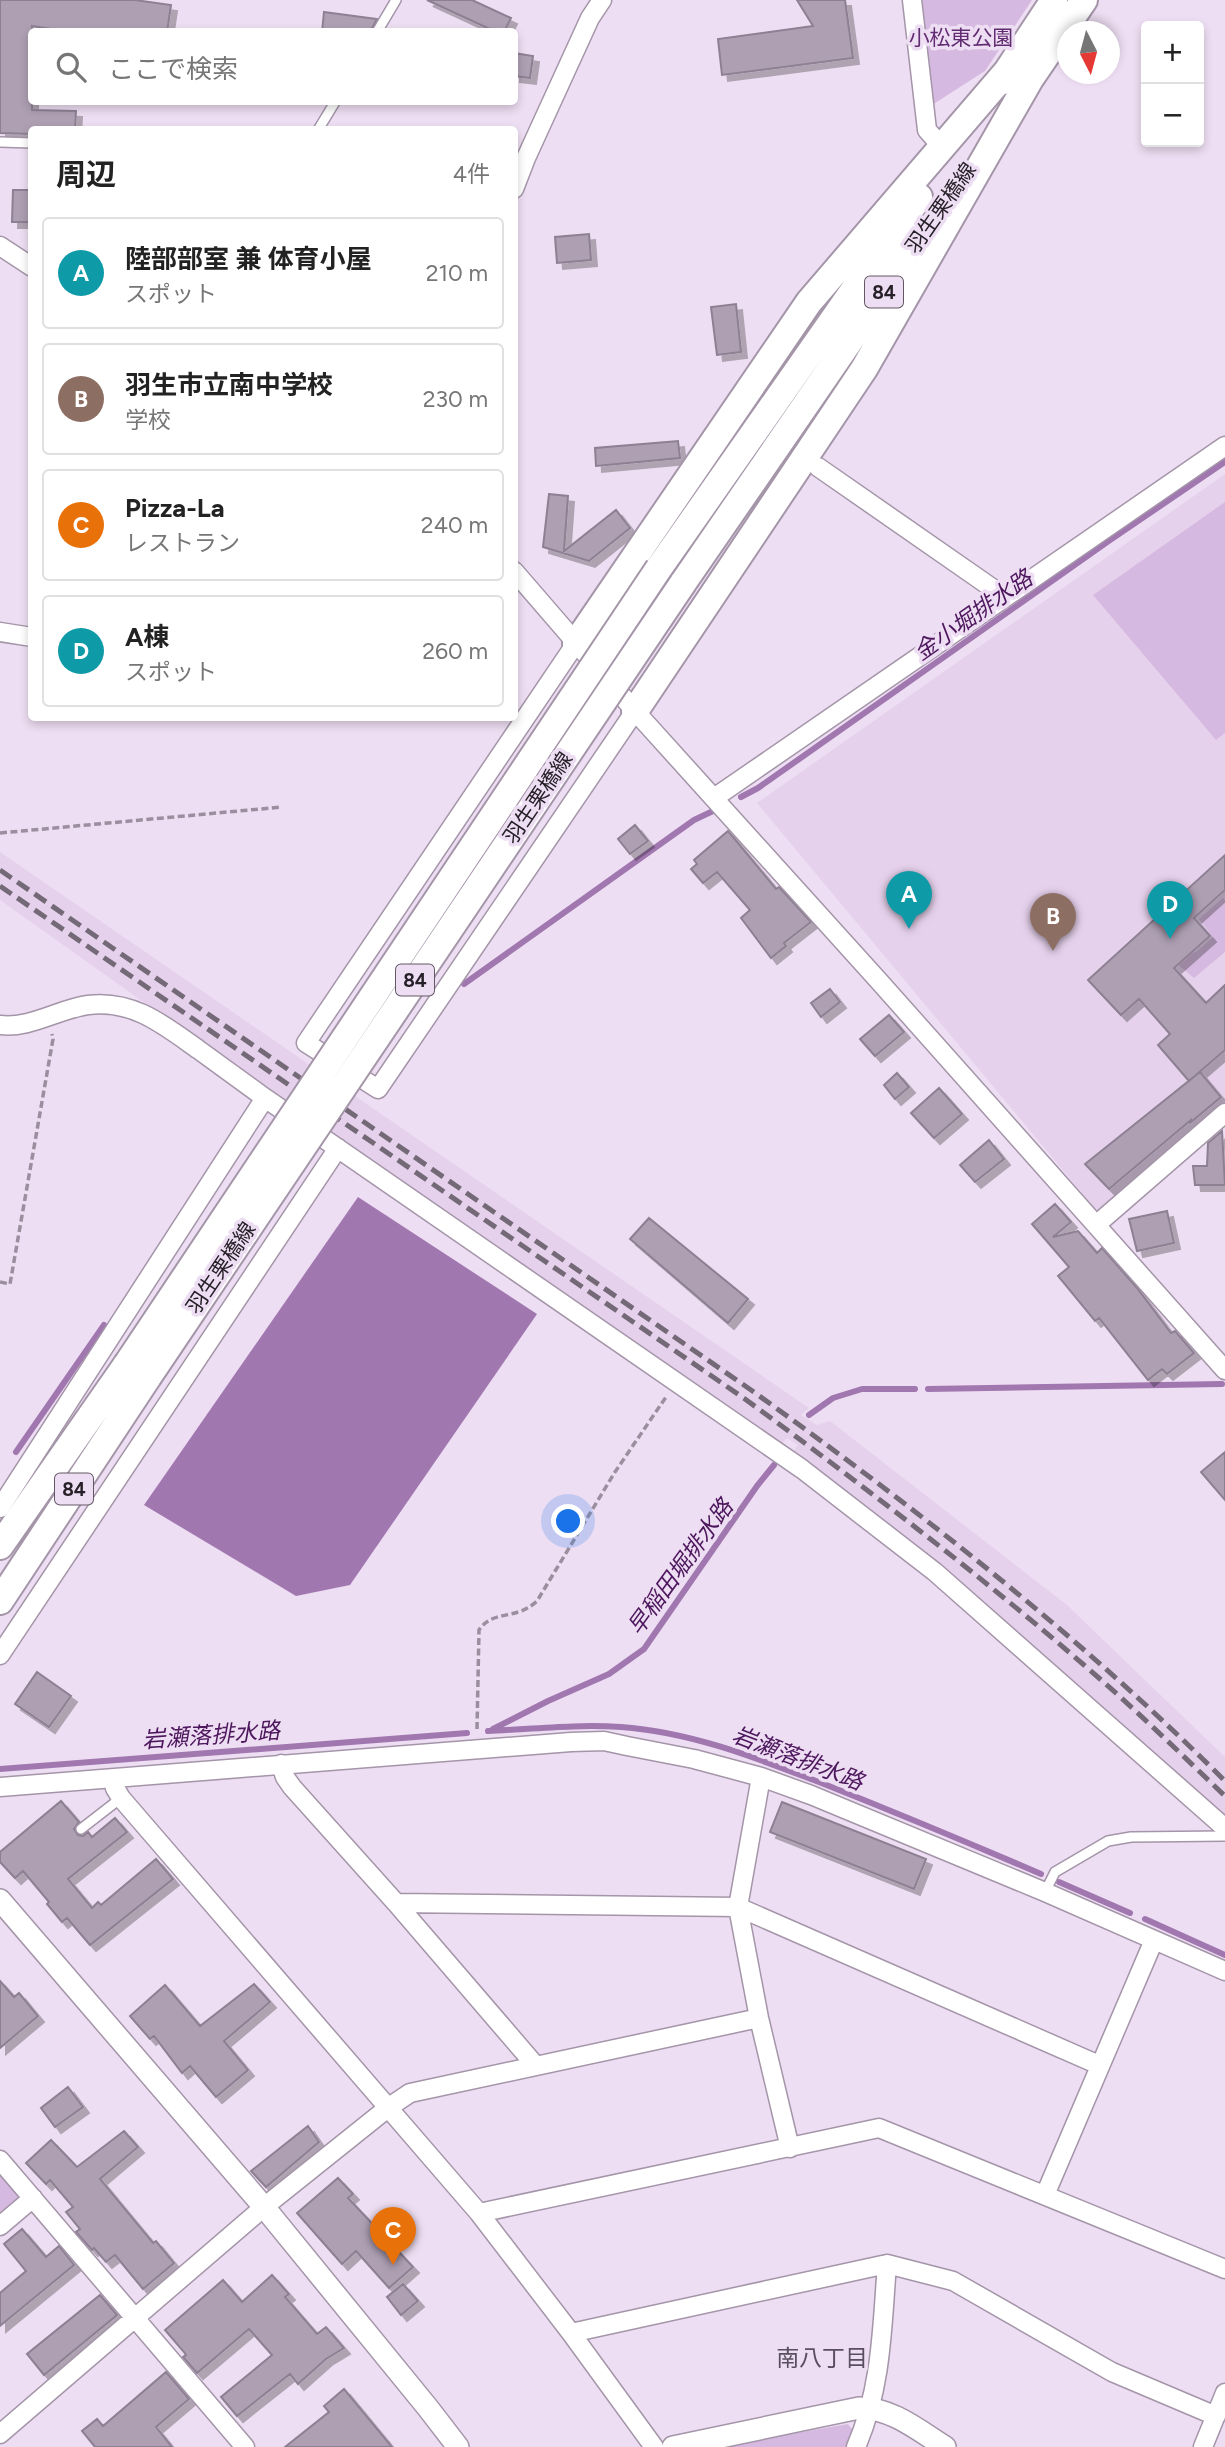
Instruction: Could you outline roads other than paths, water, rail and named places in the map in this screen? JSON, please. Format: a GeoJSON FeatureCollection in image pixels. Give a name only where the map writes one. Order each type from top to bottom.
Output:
{"type":"FeatureCollection","features":[{"type":"Feature","properties":{"kind":"main road","name":"羽生栗橋線"},"geometry":{"type":"LineString","coordinates":[[0,1546],[138,1371],[683,583],[1021,72],[1054,0]]}},
{"type":"Feature","properties":{"kind":"main road","name":"羽生栗橋線"},"geometry":{"type":"LineString","coordinates":[[0,1601],[138,1371],[659,568],[1021,72],[1084,0]]}},
{"type":"Feature","properties":{"kind":"main road"},"geometry":{"type":"LineString","coordinates":[[576,643],[809,302],[942,147],[1021,72]]}},
{"type":"Feature","properties":{"kind":"main road"},"geometry":{"type":"LineString","coordinates":[[635,711],[864,369],[1021,72]]}},
{"type":"Feature","properties":{"kind":"street"},"geometry":{"type":"LineString","coordinates":[[518,179],[590,18],[601,0]]}},
{"type":"Feature","properties":{"kind":"street"},"geometry":{"type":"LineString","coordinates":[[912,0],[928,130],[942,147]]}},
{"type":"Feature","properties":{"kind":"street"},"geometry":{"type":"LineString","coordinates":[[0,246],[28,264]]}},
{"type":"Feature","properties":{"kind":"street"},"geometry":{"type":"LineString","coordinates":[[713,798],[1225,446]]}},
{"type":"Feature","properties":{"kind":"street"},"geometry":{"type":"LineString","coordinates":[[818,467],[1005,597]]}},
{"type":"Feature","properties":{"kind":"street"},"geometry":{"type":"LineString","coordinates":[[518,576],[635,711],[1225,1370]]}},
{"type":"Feature","properties":{"kind":"street"},"geometry":{"type":"LineString","coordinates":[[0,632],[28,636]]}},
{"type":"Feature","properties":{"kind":"street"},"geometry":{"type":"LineString","coordinates":[[576,643],[306,1043],[378,1089],[635,711]]}},
{"type":"Feature","properties":{"kind":"street"},"geometry":{"type":"LineString","coordinates":[[0,1025],[13,1027],[82,1006],[101,1003],[120,1005],[155,1018],[265,1098],[802,1469],[935,1572],[1225,1828]]}},
{"type":"Feature","properties":{"kind":"street"},"geometry":{"type":"LineString","coordinates":[[0,1508],[265,1098]]}},
{"type":"Feature","properties":{"kind":"street"},"geometry":{"type":"LineString","coordinates":[[1096,1225],[1225,1113]]}},
{"type":"Feature","properties":{"kind":"street"},"geometry":{"type":"LineString","coordinates":[[0,1655],[338,1148]]}},
{"type":"Feature","properties":{"kind":"street"},"geometry":{"type":"LineString","coordinates":[[0,1787],[604,1741],[694,1759],[761,1777],[811,1795],[1045,1892],[1225,1971]]}},
{"type":"Feature","properties":{"kind":"street"},"geometry":{"type":"LineString","coordinates":[[281,1764],[292,1787],[536,2066]]}},
{"type":"Feature","properties":{"kind":"street"},"geometry":{"type":"LineString","coordinates":[[761,1777],[738,1907],[758,2018],[790,2148]]}},
{"type":"Feature","properties":{"kind":"street"},"geometry":{"type":"LineString","coordinates":[[113,1779],[121,1798],[479,2213],[654,2447]]}},
{"type":"Feature","properties":{"kind":"street"},"geometry":{"type":"LineString","coordinates":[[0,1900],[264,2207],[458,2447]]}},
{"type":"Feature","properties":{"kind":"street"},"geometry":{"type":"LineString","coordinates":[[396,1903],[738,1907],[1099,2065]]}},
{"type":"Feature","properties":{"kind":"street"},"geometry":{"type":"LineString","coordinates":[[1045,2195],[1154,1940]]}},
{"type":"Feature","properties":{"kind":"street"},"geometry":{"type":"LineString","coordinates":[[0,2434],[264,2207],[410,2093],[758,2018]]}},
{"type":"Feature","properties":{"kind":"street"},"geometry":{"type":"LineString","coordinates":[[479,2213],[879,2128],[1225,2269]]}},
{"type":"Feature","properties":{"kind":"street"},"geometry":{"type":"LineString","coordinates":[[0,2160],[136,2319],[235,2444]]}},
{"type":"Feature","properties":{"kind":"street"},"geometry":{"type":"LineString","coordinates":[[0,2226],[33,2198]]}},
{"type":"Feature","properties":{"kind":"street"},"geometry":{"type":"LineString","coordinates":[[571,2333],[887,2264],[953,2281],[1112,2372],[1216,2416]]}},
{"type":"Feature","properties":{"kind":"street"},"geometry":{"type":"LineString","coordinates":[[856,2447],[871,2408],[879,2374],[887,2264]]}},
{"type":"Feature","properties":{"kind":"street"},"geometry":{"type":"LineString","coordinates":[[1203,2447],[1225,2393]]}},
{"type":"Feature","properties":{"kind":"street"},"geometry":{"type":"LineString","coordinates":[[673,2447],[847,2409],[871,2408],[894,2415],[945,2447]]}},
{"type":"Feature","properties":{"kind":"lane"},"geometry":{"type":"LineString","coordinates":[[379,28],[396,0]]}},
{"type":"Feature","properties":{"kind":"lane"},"geometry":{"type":"LineString","coordinates":[[320,126],[333,105]]}},
{"type":"Feature","properties":{"kind":"lane"},"geometry":{"type":"LineString","coordinates":[[0,142],[28,143]]}},
{"type":"Feature","properties":{"kind":"lane"},"geometry":{"type":"LineString","coordinates":[[81,1829],[121,1798]]}},
{"type":"Feature","properties":{"kind":"lane"},"geometry":{"type":"LineString","coordinates":[[1045,1892],[1055,1872],[1108,1841],[1131,1837],[1225,1836]]}},
{"type":"Feature","properties":{"kind":"waterway","name":"金小堀排水路"},"geometry":{"type":"LineString","coordinates":[[741,797],[758,788],[1225,462]]}},
{"type":"Feature","properties":{"kind":"waterway","name":"金小堀排水路"},"geometry":{"type":"LineString","coordinates":[[464,984],[694,820],[713,811]]}},
{"type":"Feature","properties":{"kind":"waterway","name":"金小堀排水路"},"geometry":{"type":"LineString","coordinates":[[16,1452],[104,1325]]}},
{"type":"Feature","properties":{"kind":"waterway","name":"早稲田堀排水路"},"geometry":{"type":"LineString","coordinates":[[928,1389],[1222,1384]]}},
{"type":"Feature","properties":{"kind":"waterway","name":"早稲田堀排水路"},"geometry":{"type":"LineString","coordinates":[[809,1415],[833,1398],[862,1389],[915,1389]]}},
{"type":"Feature","properties":{"kind":"waterway","name":"早稲田堀排水路"},"geometry":{"type":"LineString","coordinates":[[493,1729],[609,1674],[644,1649],[774,1465]]}},
{"type":"Feature","properties":{"kind":"waterway","name":"岩瀬落排水路"},"geometry":{"type":"LineString","coordinates":[[488,1731],[604,1726],[647,1730],[699,1741],[750,1756],[824,1784],[1041,1874]]}},
{"type":"Feature","properties":{"kind":"waterway","name":"岩瀬落排水路"},"geometry":{"type":"LineString","coordinates":[[0,1769],[467,1733]]}},
{"type":"Feature","properties":{"kind":"waterway","name":"岩瀬落排水路"},"geometry":{"type":"LineString","coordinates":[[1059,1882],[1130,1913]]}},
{"type":"Feature","properties":{"kind":"waterway","name":"岩瀬落排水路"},"geometry":{"type":"LineString","coordinates":[[1145,1919],[1225,1955]]}},
{"type":"Feature","properties":{"kind":"railway"},"geometry":{"type":"LineString","coordinates":[[0,870],[751,1390],[875,1481],[1055,1625],[1170,1727],[1225,1781]]}},
{"type":"Feature","properties":{"kind":"railway"},"geometry":{"type":"LineString","coordinates":[[0,886],[745,1399],[917,1529],[1043,1630],[1120,1697],[1225,1796]]}},
{"type":"Feature","properties":{"kind":"place","name":"陸部部室 兼 体育小屋"},"geometry":{"type":"Point","coordinates":[909,929]}},
{"type":"Feature","properties":{"kind":"place","name":"A棟"},"geometry":{"type":"Point","coordinates":[1170,939]}},
{"type":"Feature","properties":{"kind":"place","name":"羽生市立南中学校"},"geometry":{"type":"Point","coordinates":[1053,951]}},
{"type":"Feature","properties":{"kind":"place","name":"Pizza-La"},"geometry":{"type":"Point","coordinates":[393,2265]}},
{"type":"Feature","properties":{"kind":"district","name":"南八丁目"},"geometry":{"type":"Point","coordinates":[822,2358]}},
{"type":"Feature","properties":{"kind":"park label","name":"小松東公園"},"geometry":{"type":"Point","coordinates":[961,38]}}]}
